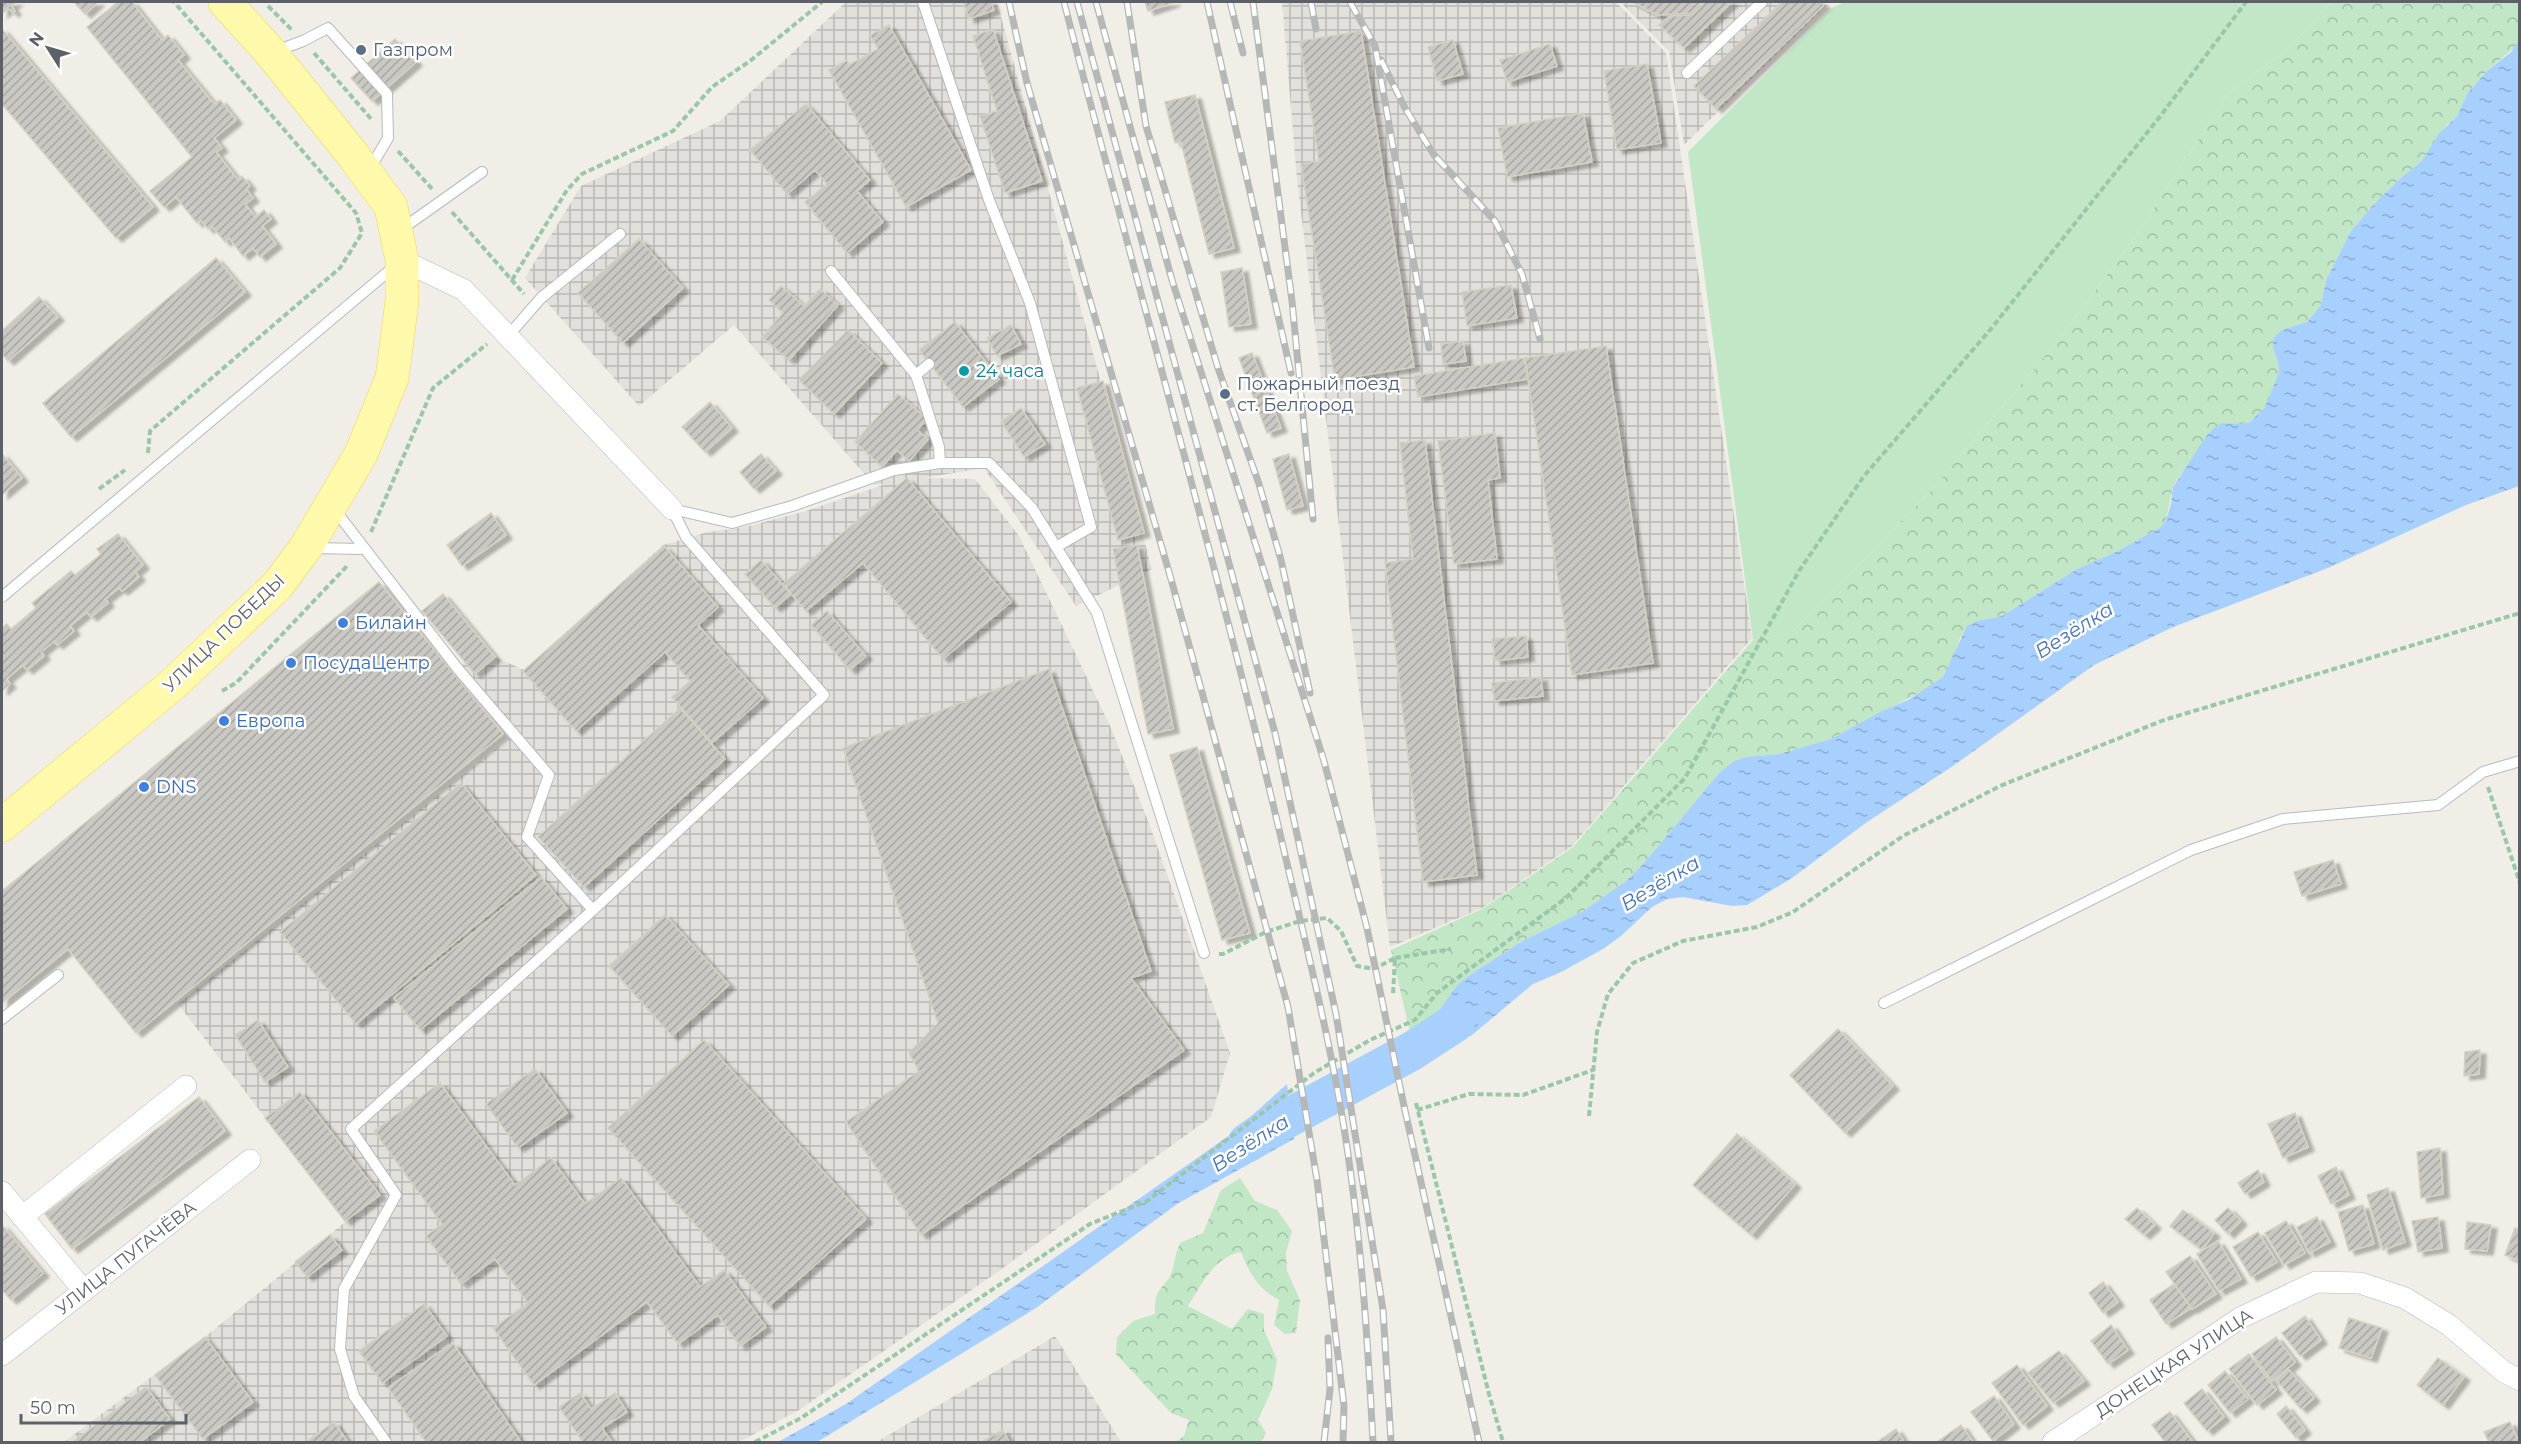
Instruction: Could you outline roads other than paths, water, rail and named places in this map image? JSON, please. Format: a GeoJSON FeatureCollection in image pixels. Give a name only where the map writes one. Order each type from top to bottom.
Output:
{"type":"FeatureCollection","features":[{"type":"Feature","properties":{"kind":"main road","name":"УЛИЦА ПОБЕДЫ"},"geometry":{"type":"LineString","coordinates":[[2,825],[188,671],[277,586],[306,547],[361,454],[392,378],[402,301],[399,246],[391,207],[360,164],[271,53],[225,2]]}},
{"type":"Feature","properties":{"kind":"street"},"geometry":{"type":"LineString","coordinates":[[399,246],[464,290],[672,509]]}},
{"type":"Feature","properties":{"kind":"street"},"geometry":{"type":"LineString","coordinates":[[22,1217],[186,1086]]}},
{"type":"Feature","properties":{"kind":"street","name":"УЛИЦА ПУГАЧЁВА"},"geometry":{"type":"LineString","coordinates":[[2,1355],[250,1160]]}},
{"type":"Feature","properties":{"kind":"street"},"geometry":{"type":"LineString","coordinates":[[2,1192],[84,1291]]}},
{"type":"Feature","properties":{"kind":"street","name":"ДОНЕЦКАЯ УЛИЦА"},"geometry":{"type":"LineString","coordinates":[[2053,1443],[2242,1317],[2316,1282],[2360,1283],[2405,1298],[2449,1325],[2504,1372],[2520,1380]]}},
{"type":"Feature","properties":{"kind":"lane"},"geometry":{"type":"LineString","coordinates":[[923,2],[989,200],[1030,303],[1091,527],[1056,547]]}},
{"type":"Feature","properties":{"kind":"lane"},"geometry":{"type":"LineString","coordinates":[[1687,73],[1762,2]]}},
{"type":"Feature","properties":{"kind":"lane"},"geometry":{"type":"LineString","coordinates":[[271,53],[303,41],[328,28],[387,94],[388,138],[360,164]]}},
{"type":"Feature","properties":{"kind":"lane"},"geometry":{"type":"LineString","coordinates":[[2,597],[482,172]]}},
{"type":"Feature","properties":{"kind":"lane"},"geometry":{"type":"LineString","coordinates":[[508,336],[541,298],[620,234]]}},
{"type":"Feature","properties":{"kind":"lane"},"geometry":{"type":"LineString","coordinates":[[831,271],[916,375],[939,447],[940,463]]}},
{"type":"Feature","properties":{"kind":"lane"},"geometry":{"type":"LineString","coordinates":[[916,375],[929,363]]}},
{"type":"Feature","properties":{"kind":"lane"},"geometry":{"type":"LineString","coordinates":[[672,509],[732,523],[792,506],[894,470],[940,463],[989,463],[1032,508],[1096,614],[1204,953]]}},
{"type":"Feature","properties":{"kind":"lane"},"geometry":{"type":"LineString","coordinates":[[331,506],[458,669],[549,775],[527,837],[593,910]]}},
{"type":"Feature","properties":{"kind":"lane"},"geometry":{"type":"LineString","coordinates":[[386,1443],[354,1396],[340,1349],[344,1289],[396,1195],[351,1130],[593,910],[824,695],[686,537],[672,509]]}},
{"type":"Feature","properties":{"kind":"lane"},"geometry":{"type":"LineString","coordinates":[[306,547],[363,549]]}},
{"type":"Feature","properties":{"kind":"lane"},"geometry":{"type":"LineString","coordinates":[[1884,1004],[2191,850],[2283,819],[2438,805],[2483,772],[2520,761]]}},
{"type":"Feature","properties":{"kind":"lane"},"geometry":{"type":"LineString","coordinates":[[2,1019],[58,975]]}},
{"type":"Feature","properties":{"kind":"water"},"geometry":{"type":"Polygon","coordinates":[[[2519,40],[2519,486],[2466,505],[2328,568],[2173,627],[2094,665],[1953,766],[1867,822],[1792,878],[1747,905],[1732,906],[1683,897],[1667,899],[1652,907],[1621,936],[1603,949],[1533,984],[1472,1035],[1419,1063],[1412,1051],[1411,1037],[1427,1027],[1458,984],[1524,940],[1580,913],[1626,881],[1644,863],[1720,772],[1734,761],[1746,757],[1779,754],[1831,739],[1882,711],[1908,700],[1943,677],[1967,626],[1977,621],[2002,616],[2077,569],[2118,551],[2161,527],[2171,504],[2173,487],[2207,435],[2222,423],[2250,422],[2265,407],[2279,373],[2273,348],[2274,338],[2284,329],[2307,322],[2314,314],[2321,304],[2326,280],[2351,231],[2375,203],[2422,161],[2438,135],[2457,116],[2467,94],[2487,71],[2511,52],[2519,40]]]}},
{"type":"Feature","properties":{"kind":"water"},"geometry":{"type":"Polygon","coordinates":[[[1287,1084],[1294,1139],[1177,1204],[1036,1308],[817,1442],[778,1442],[846,1404],[1230,1135],[1287,1084]]]}},
{"type":"Feature","properties":{"kind":"waterway","name":"Везёлка"},"geometry":{"type":"LineString","coordinates":[[1247,1143],[1264,1131],[1412,1051],[1455,1023]]}},
{"type":"Feature","properties":{"kind":"railway"},"geometry":{"type":"LineString","coordinates":[[1009,2],[1027,83],[1171,579],[1288,1007],[1317,1180],[1344,1406],[1343,1442]]}},
{"type":"Feature","properties":{"kind":"railway"},"geometry":{"type":"LineString","coordinates":[[1064,2],[1257,736],[1327,1037],[1342,1115],[1357,1226],[1367,1334],[1373,1442]]}},
{"type":"Feature","properties":{"kind":"railway"},"geometry":{"type":"LineString","coordinates":[[1077,2],[1275,733],[1336,1014],[1383,1310],[1391,1442]]}},
{"type":"Feature","properties":{"kind":"railway"},"geometry":{"type":"LineString","coordinates":[[1096,2],[1172,280],[1324,761],[1367,928],[1479,1442]]}},
{"type":"Feature","properties":{"kind":"railway"},"geometry":{"type":"LineString","coordinates":[[1127,2],[1146,126],[1218,368],[1259,484],[1281,560],[1310,693]]}},
{"type":"Feature","properties":{"kind":"railway"},"geometry":{"type":"LineString","coordinates":[[1207,2],[1291,373]]}},
{"type":"Feature","properties":{"kind":"railway"},"geometry":{"type":"LineString","coordinates":[[1230,2],[1243,53]]}},
{"type":"Feature","properties":{"kind":"railway"},"geometry":{"type":"LineString","coordinates":[[1253,2],[1292,301],[1313,519]]}},
{"type":"Feature","properties":{"kind":"railway"},"geometry":{"type":"LineString","coordinates":[[1311,2],[1316,29]]}},
{"type":"Feature","properties":{"kind":"railway"},"geometry":{"type":"LineString","coordinates":[[1350,2],[1375,46],[1429,348]]}},
{"type":"Feature","properties":{"kind":"railway"},"geometry":{"type":"LineString","coordinates":[[1381,60],[1405,108],[1434,155],[1495,221],[1522,274],[1540,339]]}},
{"type":"Feature","properties":{"kind":"railway"},"geometry":{"type":"LineString","coordinates":[[1324,1442],[1330,1389],[1328,1338]]}},
{"type":"Feature","properties":{"kind":"place","name":"Газпром"},"geometry":{"type":"Point","coordinates":[361,50]}},
{"type":"Feature","properties":{"kind":"place","name":"24 часа"},"geometry":{"type":"Point","coordinates":[964,371]}},
{"type":"Feature","properties":{"kind":"place","name":"Пожарный поезд ст. Белгород"},"geometry":{"type":"Point","coordinates":[1225,394]}},
{"type":"Feature","properties":{"kind":"place","name":"Билайн"},"geometry":{"type":"Point","coordinates":[343,623]}},
{"type":"Feature","properties":{"kind":"place","name":"ПосудаЦентр"},"geometry":{"type":"Point","coordinates":[291,663]}},
{"type":"Feature","properties":{"kind":"place","name":"Европа"},"geometry":{"type":"Point","coordinates":[224,721]}},
{"type":"Feature","properties":{"kind":"place","name":"DNS"},"geometry":{"type":"Point","coordinates":[144,787]}}]}
